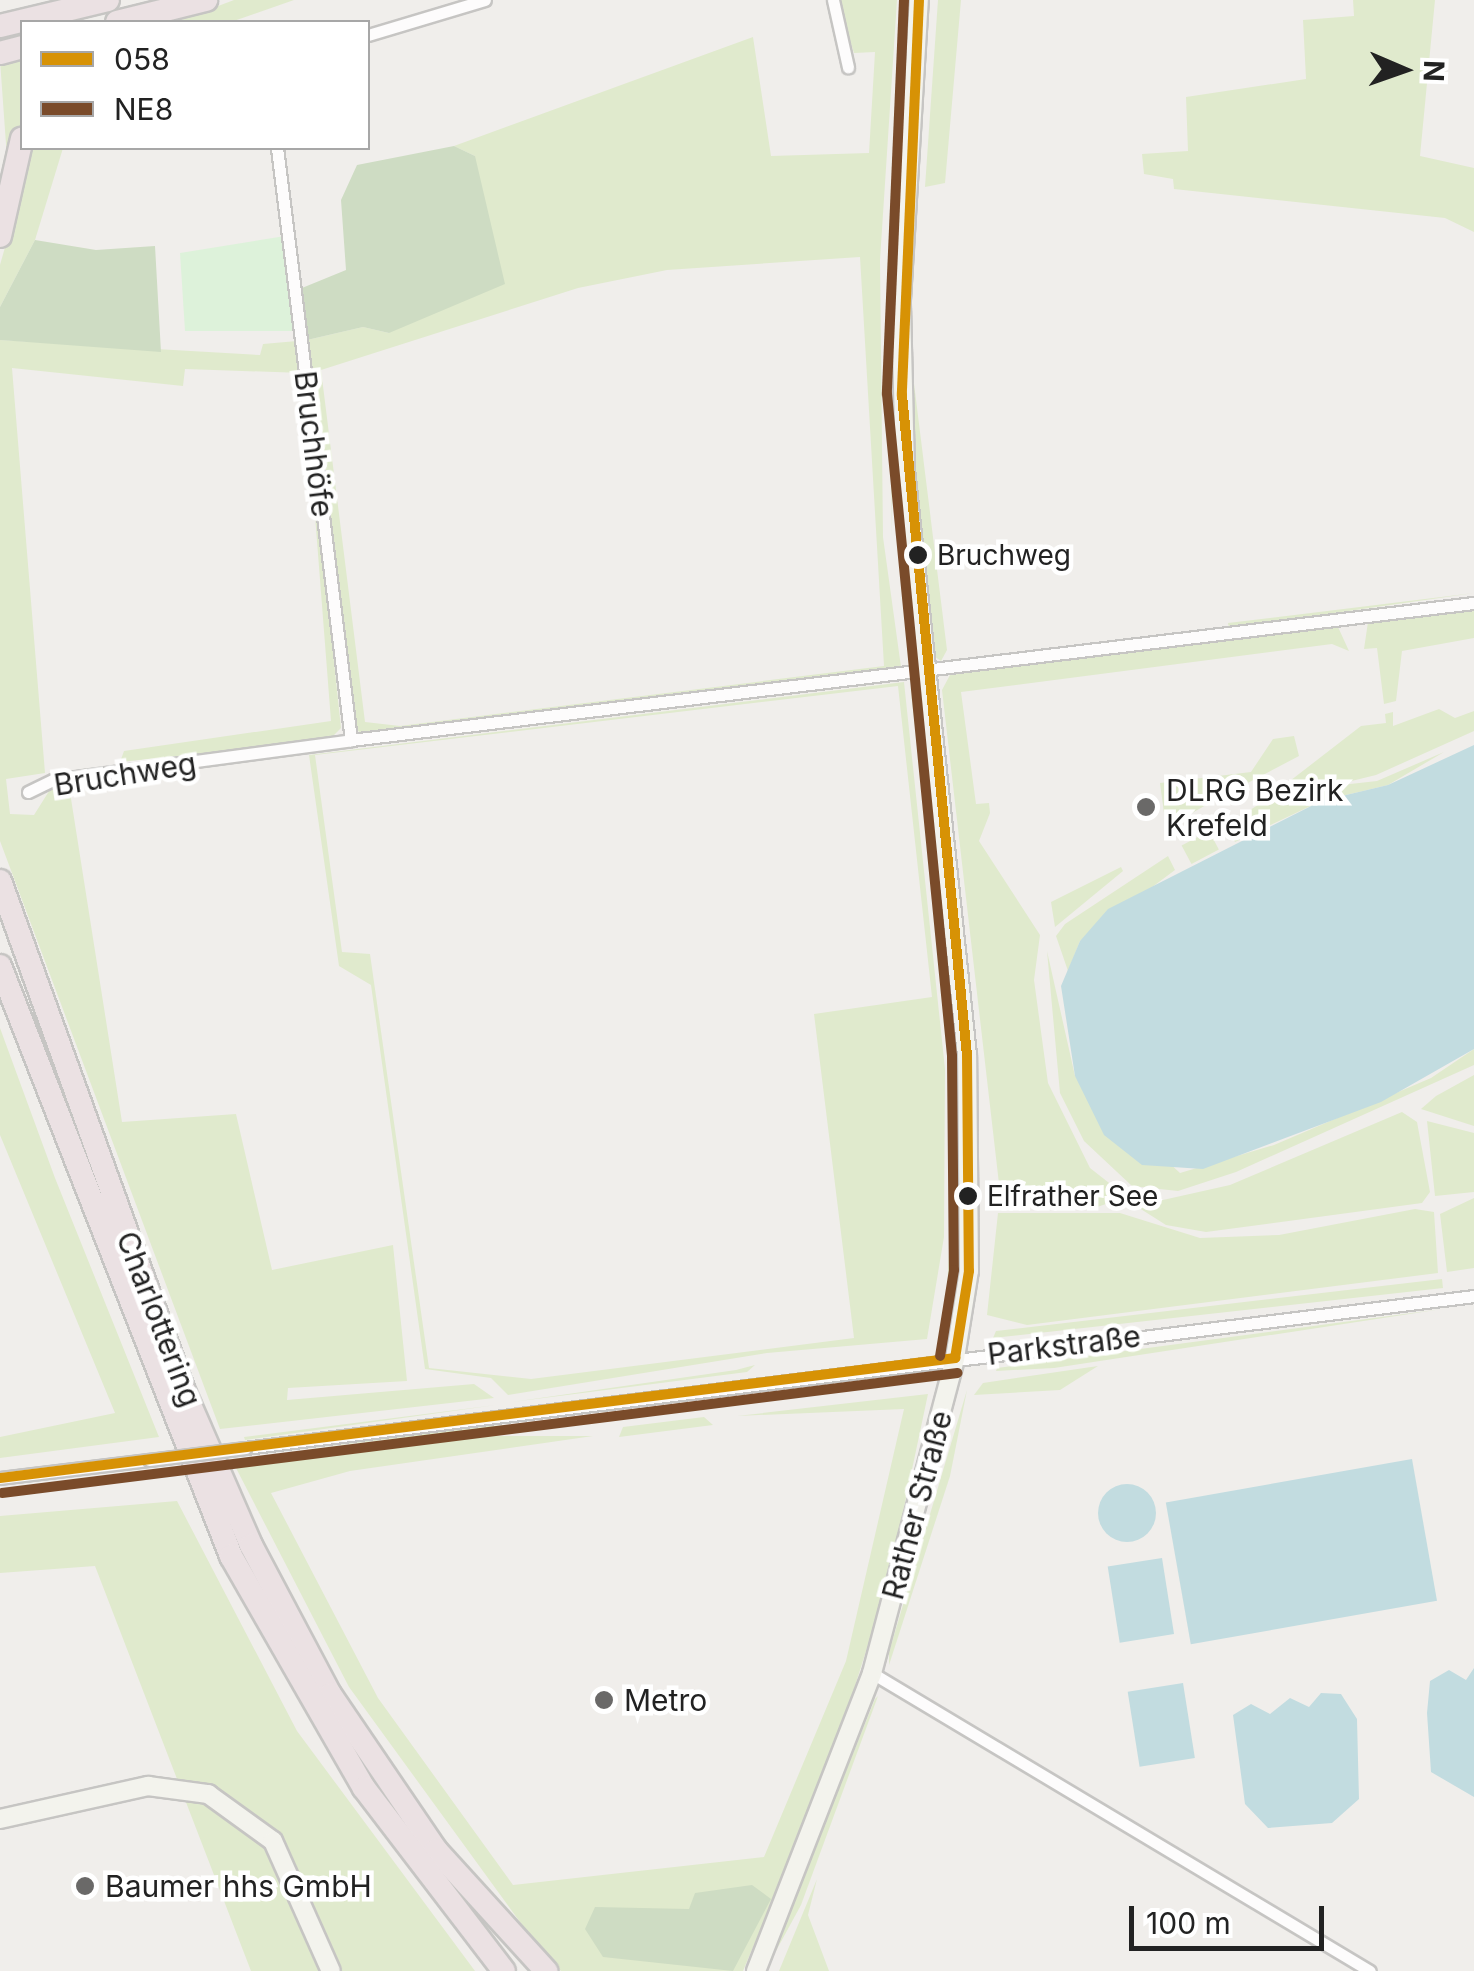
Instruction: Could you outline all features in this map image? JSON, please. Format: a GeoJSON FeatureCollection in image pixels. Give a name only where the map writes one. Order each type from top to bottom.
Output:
{"type":"FeatureCollection","features":[{"type":"Feature","properties":{"kind":"highway"},"geometry":{"type":"LineString","coordinates":[[25,20],[108,0]]}},
{"type":"Feature","properties":{"kind":"highway"},"geometry":{"type":"LineString","coordinates":[[126,20],[206,0]]}},
{"type":"Feature","properties":{"kind":"highway"},"geometry":{"type":"LineString","coordinates":[[165,20],[215,0]]}},
{"type":"Feature","properties":{"kind":"highway"},"geometry":{"type":"LineString","coordinates":[[0,236],[20,147]]}},
{"type":"Feature","properties":{"kind":"highway","name":"Charlottering"},"geometry":{"type":"LineString","coordinates":[[0,881],[184,1392],[251,1546],[330,1694],[436,1850],[546,1971]]}},
{"type":"Feature","properties":{"kind":"highway","name":"Charlottering"},"geometry":{"type":"LineString","coordinates":[[0,966],[231,1556],[364,1788],[504,1971]]}},
{"type":"Feature","properties":{"kind":"main road","name":"Rather Straße"},"geometry":{"type":"LineString","coordinates":[[756,1971],[872,1673],[955,1358],[969,1271],[966,1055],[924,672],[902,395],[919,0]]}},
{"type":"Feature","properties":{"kind":"main road"},"geometry":{"type":"LineString","coordinates":[[0,1819],[148,1786],[208,1794],[281,1852],[331,1971]]}},
{"type":"Feature","properties":{"kind":"street"},"geometry":{"type":"LineString","coordinates":[[370,34],[485,0]]}},
{"type":"Feature","properties":{"kind":"street"},"geometry":{"type":"LineString","coordinates":[[833,0],[848,67]]}},
{"type":"Feature","properties":{"kind":"street","name":"Bruchhöfe"},"geometry":{"type":"LineString","coordinates":[[276,150],[351,740]]}},
{"type":"Feature","properties":{"kind":"street","name":"Bruchweg"},"geometry":{"type":"LineString","coordinates":[[28,792],[54,780],[351,740],[1474,604]]}},
{"type":"Feature","properties":{"kind":"street","name":"Parkstraße"},"geometry":{"type":"LineString","coordinates":[[0,1478],[1474,1296]]}},
{"type":"Feature","properties":{"kind":"street"},"geometry":{"type":"LineString","coordinates":[[872,1673],[1370,1971]]}},
{"type":"Feature","properties":{"kind":"green space"},"geometry":{"type":"Polygon","coordinates":[[[234,0],[294,0],[237,20],[181,20],[234,0]]]}},
{"type":"Feature","properties":{"kind":"green space"},"geometry":{"type":"Polygon","coordinates":[[[837,0],[897,0],[880,260],[883,537],[901,667],[362,734],[352,726],[307,340],[363,327],[389,333],[475,156],[454,146],[753,37],[771,156],[869,153],[875,52],[854,53],[837,0]],[[860,257],[667,270],[578,288],[321,370],[365,722],[400,726],[884,666],[860,257]]]}},
{"type":"Feature","properties":{"kind":"green space"},"geometry":{"type":"Polygon","coordinates":[[[906,0],[893,250],[892,537],[888,267],[906,0]]]}},
{"type":"Feature","properties":{"kind":"green space"},"geometry":{"type":"Polygon","coordinates":[[[938,0],[961,0],[945,183],[925,187],[938,0]]]}},
{"type":"Feature","properties":{"kind":"green space"},"geometry":{"type":"Polygon","coordinates":[[[1353,0],[1435,0],[1420,156],[1474,168],[1474,232],[1445,218],[1174,189],[1173,179],[1144,174],[1142,154],[1188,151],[1186,97],[1306,79],[1303,20],[1354,16],[1353,0]]]}},
{"type":"Feature","properties":{"kind":"green space"},"geometry":{"type":"Polygon","coordinates":[[[20,55],[20,127],[7,158],[0,60],[20,55]]]}},
{"type":"Feature","properties":{"kind":"green space"},"geometry":{"type":"Polygon","coordinates":[[[454,146],[475,156],[505,284],[389,333],[363,327],[307,340],[302,288],[346,270],[341,200],[357,165],[454,146]]]}},
{"type":"Feature","properties":{"kind":"green space"},"geometry":{"type":"Polygon","coordinates":[[[32,150],[62,150],[35,240],[0,307],[0,265],[32,150]]]}},
{"type":"Feature","properties":{"kind":"green space"},"geometry":{"type":"Polygon","coordinates":[[[285,236],[297,331],[185,331],[180,253],[285,236]]]}},
{"type":"Feature","properties":{"kind":"green space"},"geometry":{"type":"Polygon","coordinates":[[[35,240],[96,250],[155,246],[161,352],[0,340],[0,307],[35,240]]]}},
{"type":"Feature","properties":{"kind":"green space"},"geometry":{"type":"Polygon","coordinates":[[[908,335],[947,650],[941,661],[931,654],[924,605],[908,335]]]}},
{"type":"Feature","properties":{"kind":"green space"},"geometry":{"type":"Polygon","coordinates":[[[0,340],[260,355],[263,344],[297,341],[303,373],[185,369],[183,386],[12,368],[45,773],[6,779],[10,814],[34,815],[51,788],[69,786],[122,1122],[236,1114],[272,1270],[393,1245],[407,1381],[288,1388],[287,1400],[474,1384],[494,1398],[220,1429],[0,841],[0,340]]]}},
{"type":"Feature","properties":{"kind":"green space"},"geometry":{"type":"Polygon","coordinates":[[[305,387],[341,728],[329,740],[120,762],[124,751],[331,721],[305,387]]]}},
{"type":"Feature","properties":{"kind":"green space"},"geometry":{"type":"Polygon","coordinates":[[[1474,593],[1229,628],[1228,623],[1474,593]]]}},
{"type":"Feature","properties":{"kind":"green space"},"geometry":{"type":"Polygon","coordinates":[[[1474,611],[1474,638],[1402,651],[1396,701],[1384,704],[1377,648],[1364,649],[1368,622],[1474,611]]]}},
{"type":"Feature","properties":{"kind":"green space"},"geometry":{"type":"Polygon","coordinates":[[[1338,627],[1349,651],[1332,644],[961,692],[976,804],[989,803],[990,813],[979,841],[1040,935],[1034,980],[1048,1083],[1090,1168],[1127,1197],[1088,1210],[1001,1201],[942,690],[950,675],[1338,627]]]}},
{"type":"Feature","properties":{"kind":"green space"},"geometry":{"type":"Polygon","coordinates":[[[904,682],[945,1069],[944,1237],[927,1339],[767,1353],[508,1395],[491,1378],[425,1369],[371,985],[339,966],[309,755],[904,682]],[[898,686],[315,755],[342,952],[370,954],[429,1368],[531,1379],[854,1338],[814,1014],[932,997],[898,686]]]}},
{"type":"Feature","properties":{"kind":"green space"},"geometry":{"type":"Polygon","coordinates":[[[910,685],[940,878],[957,1092],[957,1187],[945,1330],[953,1173],[947,992],[910,685]]]}},
{"type":"Feature","properties":{"kind":"green space"},"geometry":{"type":"Polygon","coordinates":[[[1439,709],[1455,718],[1474,711],[1474,731],[1376,775],[1327,787],[1286,784],[1361,726],[1386,723],[1385,714],[1393,712],[1393,726],[1439,709]]]}},
{"type":"Feature","properties":{"kind":"green space"},"geometry":{"type":"Polygon","coordinates":[[[1294,736],[1299,756],[1221,797],[1218,776],[1251,772],[1273,739],[1294,736]]]}},
{"type":"Feature","properties":{"kind":"green space"},"geometry":{"type":"Polygon","coordinates":[[[1444,752],[1388,785],[1321,801],[1235,842],[1226,825],[1279,792],[1377,781],[1444,752]]]}},
{"type":"Feature","properties":{"kind":"green space"},"geometry":{"type":"Polygon","coordinates":[[[1210,777],[1213,801],[1166,828],[1160,783],[1210,777]]]}},
{"type":"Feature","properties":{"kind":"green space"},"geometry":{"type":"Polygon","coordinates":[[[1209,831],[1219,850],[1191,864],[1182,846],[1209,831]]]}},
{"type":"Feature","properties":{"kind":"green space"},"geometry":{"type":"Polygon","coordinates":[[[1168,856],[1175,870],[1080,941],[1068,971],[1056,936],[1065,924],[1168,856]]]}},
{"type":"Feature","properties":{"kind":"green space"},"geometry":{"type":"Polygon","coordinates":[[[1121,867],[1123,871],[1055,927],[1051,902],[1121,867]]]}},
{"type":"Feature","properties":{"kind":"green space"},"geometry":{"type":"Polygon","coordinates":[[[1047,951],[1075,1076],[1180,1173],[1274,1145],[1431,1078],[1474,1049],[1474,1065],[1236,1172],[1178,1191],[1132,1186],[1084,1141],[1060,1093],[1047,951]]]}},
{"type":"Feature","properties":{"kind":"green space"},"geometry":{"type":"Polygon","coordinates":[[[0,1028],[55,1178],[159,1437],[0,1458],[0,1437],[115,1413],[0,1135],[0,1028]]]}},
{"type":"Feature","properties":{"kind":"green space"},"geometry":{"type":"Polygon","coordinates":[[[1474,1075],[1474,1126],[1421,1109],[1436,1096],[1474,1075]]]}},
{"type":"Feature","properties":{"kind":"green space"},"geometry":{"type":"Polygon","coordinates":[[[1402,1112],[1417,1122],[1430,1192],[1422,1203],[1206,1232],[1166,1225],[1136,1206],[1230,1185],[1402,1112]]]}},
{"type":"Feature","properties":{"kind":"green space"},"geometry":{"type":"Polygon","coordinates":[[[1427,1121],[1474,1133],[1474,1192],[1435,1196],[1427,1121]]]}},
{"type":"Feature","properties":{"kind":"green space"},"geometry":{"type":"Polygon","coordinates":[[[1474,1198],[1474,1268],[1447,1272],[1440,1214],[1474,1198]]]}},
{"type":"Feature","properties":{"kind":"green space"},"geometry":{"type":"Polygon","coordinates":[[[1415,1209],[1434,1212],[1438,1273],[1027,1325],[987,1315],[998,1213],[1120,1213],[1200,1238],[1279,1235],[1415,1209]]]}},
{"type":"Feature","properties":{"kind":"green space"},"geometry":{"type":"Polygon","coordinates":[[[1442,1279],[1443,1288],[993,1338],[996,1331],[1442,1279]]]}},
{"type":"Feature","properties":{"kind":"green space"},"geometry":{"type":"Polygon","coordinates":[[[1442,1309],[1054,1368],[996,1371],[997,1368],[1442,1309]]]}},
{"type":"Feature","properties":{"kind":"green space"},"geometry":{"type":"Polygon","coordinates":[[[755,1365],[747,1372],[512,1402],[736,1370],[755,1365]]]}},
{"type":"Feature","properties":{"kind":"green space"},"geometry":{"type":"Polygon","coordinates":[[[1098,1366],[1060,1390],[974,1395],[983,1383],[1098,1366]]]}},
{"type":"Feature","properties":{"kind":"green space"},"geometry":{"type":"Polygon","coordinates":[[[967,1390],[950,1476],[889,1665],[889,1652],[967,1390]]]}},
{"type":"Feature","properties":{"kind":"green space"},"geometry":{"type":"Polygon","coordinates":[[[928,1394],[889,1578],[832,1759],[743,1971],[561,1971],[544,1955],[349,1687],[236,1468],[472,1436],[593,1436],[350,1471],[271,1493],[378,1698],[513,1885],[764,1857],[846,1661],[904,1409],[737,1416],[928,1394]]]}},
{"type":"Feature","properties":{"kind":"green space"},"geometry":{"type":"Polygon","coordinates":[[[496,1405],[245,1440],[244,1437],[496,1405]]]}},
{"type":"Feature","properties":{"kind":"green space"},"geometry":{"type":"Polygon","coordinates":[[[704,1417],[713,1425],[619,1437],[623,1427],[704,1417]]]}},
{"type":"Feature","properties":{"kind":"green space"},"geometry":{"type":"Polygon","coordinates":[[[581,1423],[489,1428],[252,1455],[484,1426],[581,1423]]]}},
{"type":"Feature","properties":{"kind":"green space"},"geometry":{"type":"Polygon","coordinates":[[[177,1501],[297,1731],[475,1971],[251,1971],[95,1566],[0,1573],[0,1516],[177,1501]]]}},
{"type":"Feature","properties":{"kind":"green space"},"geometry":{"type":"Polygon","coordinates":[[[878,1696],[801,1905],[765,1971],[875,1699],[878,1696]]]}},
{"type":"Feature","properties":{"kind":"green space"},"geometry":{"type":"Polygon","coordinates":[[[817,1879],[808,1915],[829,1971],[779,1971],[817,1879]]]}},
{"type":"Feature","properties":{"kind":"green space"},"geometry":{"type":"Polygon","coordinates":[[[752,1885],[771,1899],[733,1971],[603,1957],[585,1929],[595,1907],[689,1909],[695,1893],[752,1885]]]}},
{"type":"Feature","properties":{"kind":"water","name":"Elfrather See"},"geometry":{"type":"Polygon","coordinates":[[[1474,745],[1474,1049],[1381,1102],[1203,1169],[1142,1165],[1104,1135],[1075,1076],[1061,986],[1080,941],[1108,909],[1321,801],[1388,785],[1474,745]]]}},
{"type":"Feature","properties":{"kind":"water"},"geometry":{"type":"Polygon","coordinates":[[[1412,1459],[1437,1601],[1191,1644],[1166,1502],[1412,1459]]]}},
{"type":"Feature","properties":{"kind":"water"},"geometry":{"type":"Polygon","coordinates":[[[1127,1484],[1148,1492],[1156,1513],[1148,1534],[1127,1542],[1106,1534],[1098,1513],[1106,1492],[1127,1484]]]}},
{"type":"Feature","properties":{"kind":"water"},"geometry":{"type":"Polygon","coordinates":[[[1162,1558],[1174,1634],[1120,1643],[1108,1567],[1162,1558]]]}},
{"type":"Feature","properties":{"kind":"water"},"geometry":{"type":"Polygon","coordinates":[[[1474,1668],[1474,1797],[1431,1772],[1427,1713],[1430,1681],[1449,1670],[1466,1680],[1474,1668]]]}},
{"type":"Feature","properties":{"kind":"water"},"geometry":{"type":"Polygon","coordinates":[[[1183,1683],[1195,1758],[1140,1767],[1128,1692],[1183,1683]]]}},
{"type":"Feature","properties":{"kind":"water"},"geometry":{"type":"Polygon","coordinates":[[[1321,1693],[1341,1694],[1357,1719],[1359,1799],[1332,1823],[1268,1828],[1245,1804],[1233,1715],[1251,1704],[1270,1714],[1290,1698],[1309,1707],[1321,1693]]]}},
{"type":"Feature","properties":{"kind":"transit line","name":"NE8"},"geometry":{"type":"LineString","coordinates":[[904,0],[887,394],[952,1056],[954,1270],[940,1356]]}},
{"type":"Feature","properties":{"kind":"transit line","name":"058"},"geometry":{"type":"LineString","coordinates":[[919,0],[902,395],[967,1055],[969,1271],[955,1358]]}},
{"type":"Feature","properties":{"kind":"transit line","name":"058"},"geometry":{"type":"LineString","coordinates":[[0,1478],[955,1358]]}},
{"type":"Feature","properties":{"kind":"transit line","name":"NE8"},"geometry":{"type":"LineString","coordinates":[[2,1493],[957,1373]]}},
{"type":"Feature","properties":{"kind":"place","name":"Bruchweg"},"geometry":{"type":"Point","coordinates":[918,555]}},
{"type":"Feature","properties":{"kind":"place","name":"DLRG Bezirk Krefeld"},"geometry":{"type":"Point","coordinates":[1146,807]}},
{"type":"Feature","properties":{"kind":"place","name":"Elfrather See"},"geometry":{"type":"Point","coordinates":[968,1196]}},
{"type":"Feature","properties":{"kind":"place","name":"Metro"},"geometry":{"type":"Point","coordinates":[604,1700]}},
{"type":"Feature","properties":{"kind":"place","name":"Baumer hhs GmbH"},"geometry":{"type":"Point","coordinates":[85,1886]}}]}
